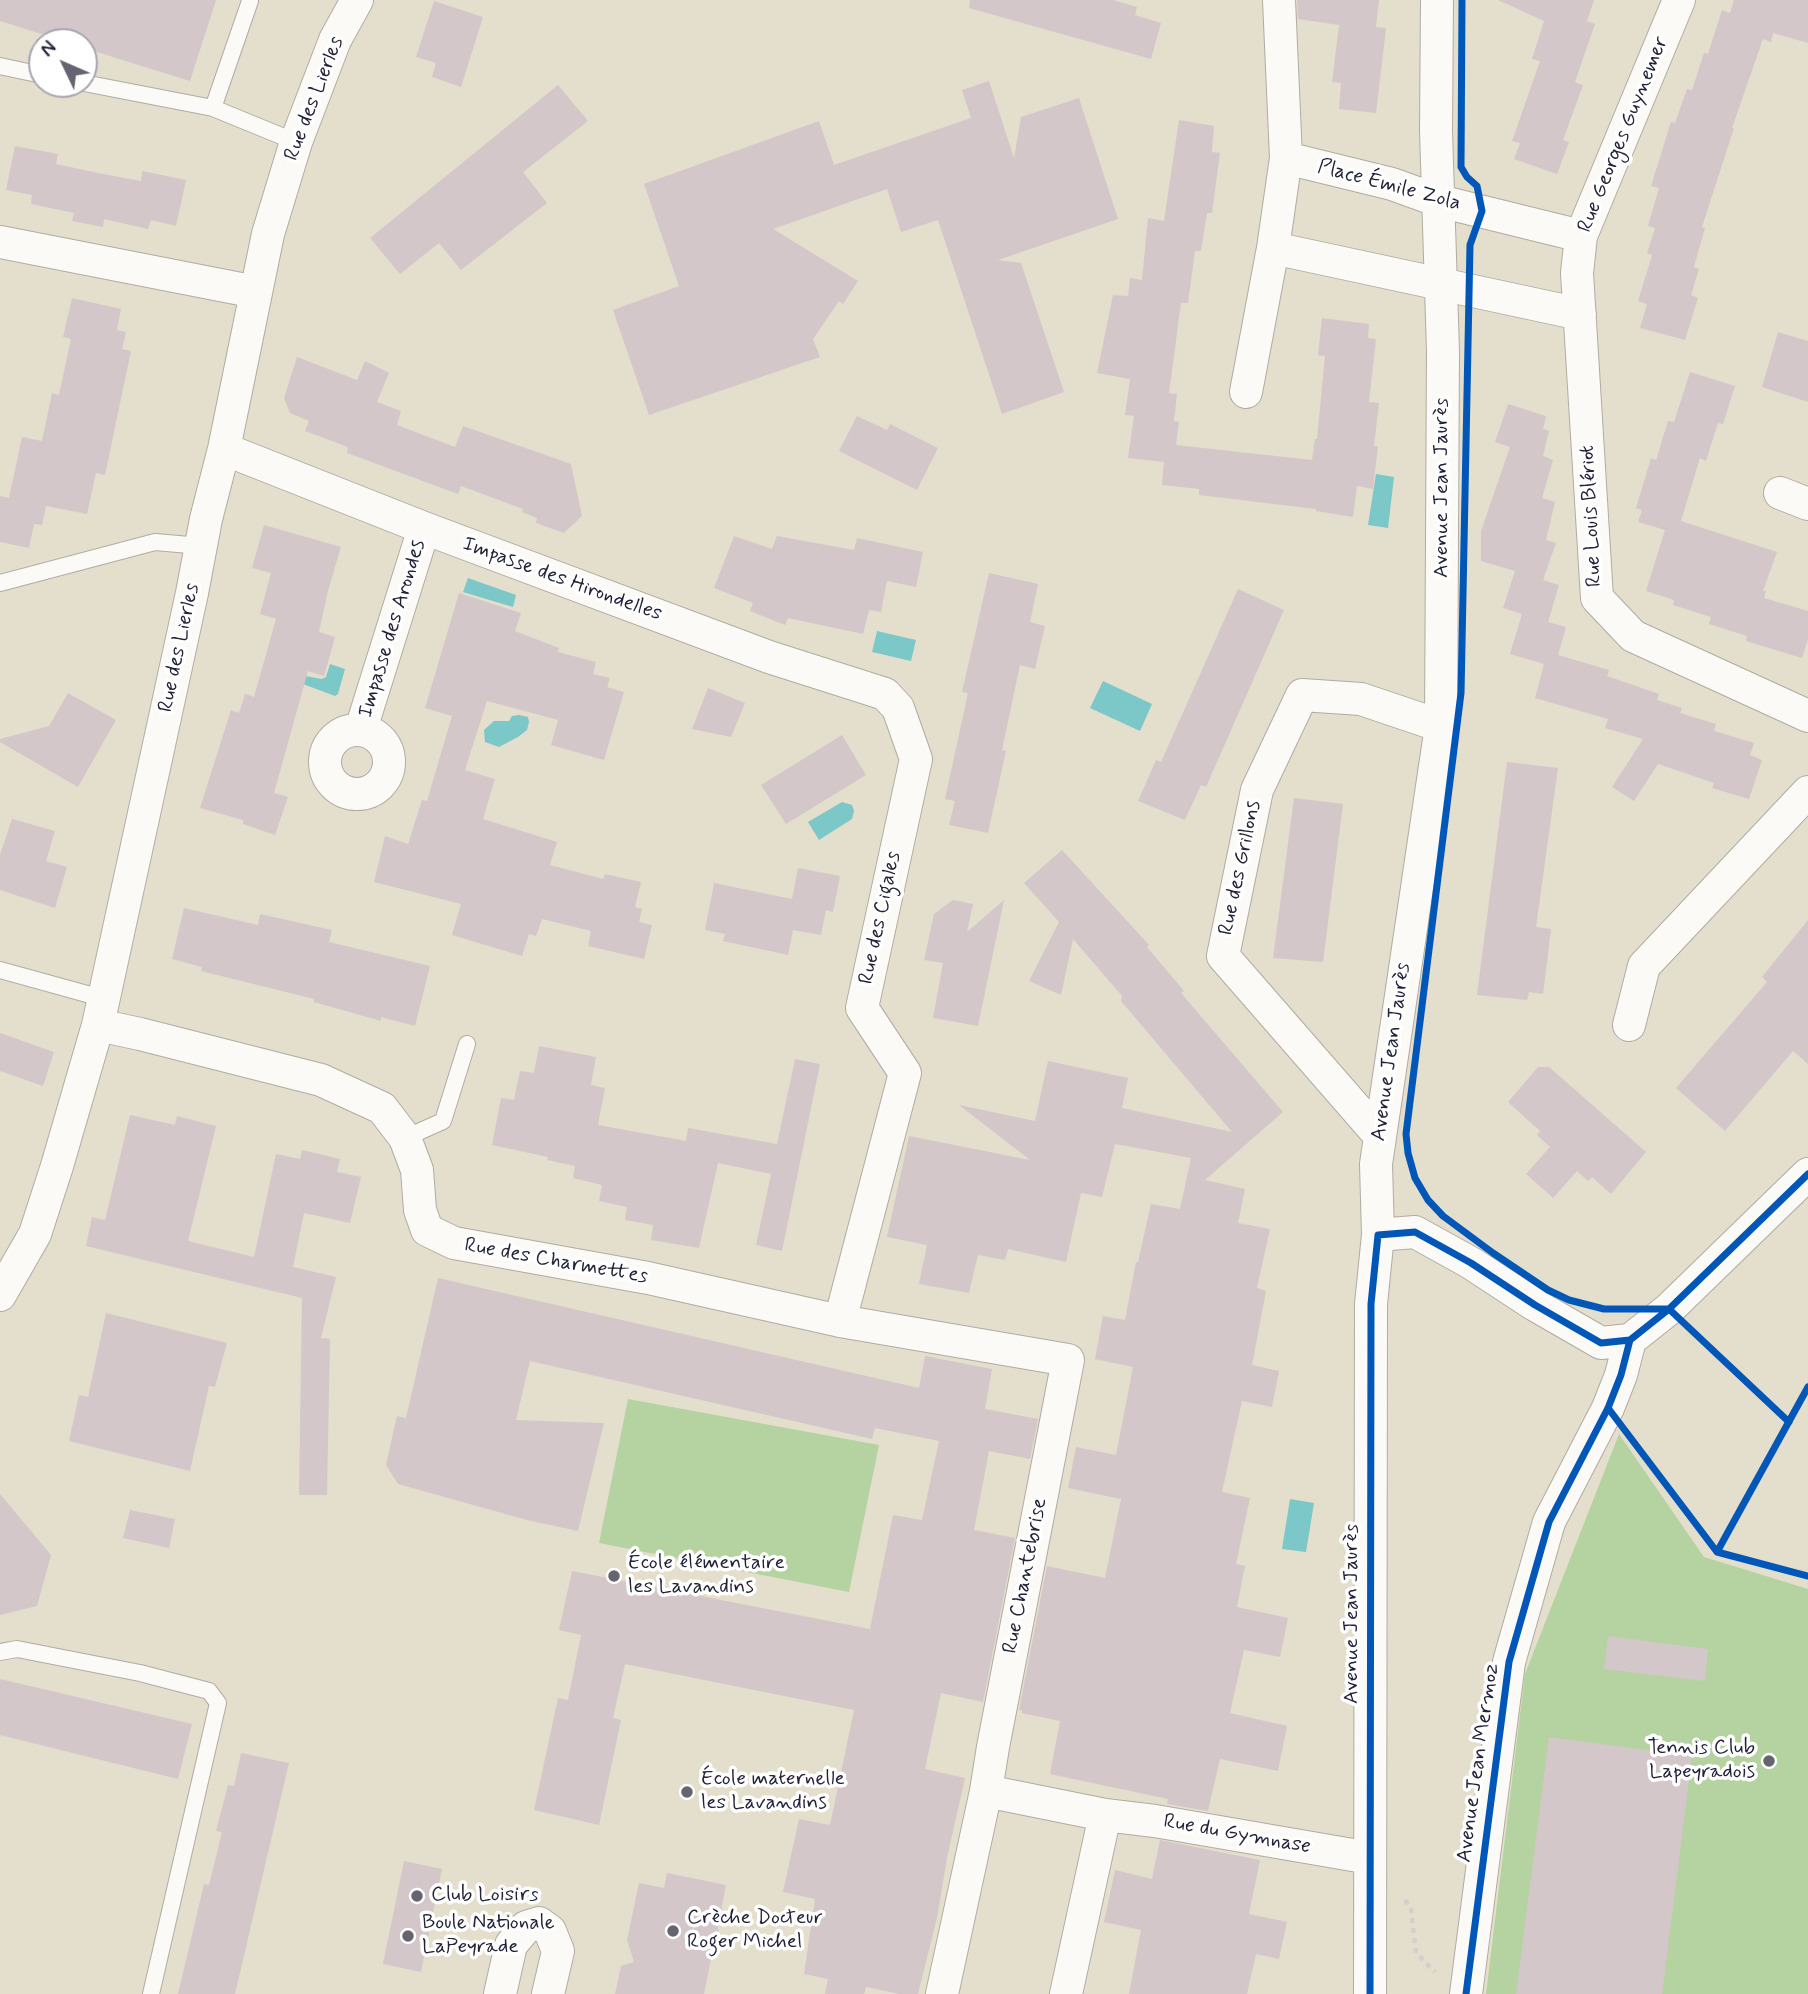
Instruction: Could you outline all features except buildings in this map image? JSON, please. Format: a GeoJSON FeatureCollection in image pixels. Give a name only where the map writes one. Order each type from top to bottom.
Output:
{"type":"FeatureCollection","features":[{"type":"Feature","properties":{"kind":"street","name":"Rue des Lierles"},"geometry":{"type":"LineString","coordinates":[[0,1295],[35,1234],[101,1012],[224,449],[268,234],[296,142],[335,40],[357,0]]}},
{"type":"Feature","properties":{"kind":"street"},"geometry":{"type":"LineString","coordinates":[[1246,392],[1273,248],[1286,158],[1279,0]]}},
{"type":"Feature","properties":{"kind":"street","name":"Avenue Jean Jaurès"},"geometry":{"type":"LineString","coordinates":[[1370,1994],[1371,1304],[1378,1236],[1376,1164],[1441,726],[1443,351],[1436,131],[1437,0]]}},
{"type":"Feature","properties":{"kind":"street","name":"Rue Georges Guynemer"},"geometry":{"type":"LineString","coordinates":[[1577,272],[1581,236],[1679,0]]}},
{"type":"Feature","properties":{"kind":"street","name":"Place Émile Zola"},"geometry":{"type":"LineString","coordinates":[[1286,158],[1392,184],[1438,201],[1581,236]]}},
{"type":"Feature","properties":{"kind":"street"},"geometry":{"type":"LineString","coordinates":[[0,243],[256,292]]}},
{"type":"Feature","properties":{"kind":"street"},"geometry":{"type":"LineString","coordinates":[[1273,248],[1580,314]]}},
{"type":"Feature","properties":{"kind":"street","name":"Rue Louis Blériot"},"geometry":{"type":"LineString","coordinates":[[1577,272],[1597,598],[1633,636],[1808,716]]}},
{"type":"Feature","properties":{"kind":"street","name":"Impasse des Hirondelles"},"geometry":{"type":"LineString","coordinates":[[224,449],[424,528],[769,657],[885,694],[898,708]]}},
{"type":"Feature","properties":{"kind":"street","name":"Impasse des Arondes"},"geometry":{"type":"LineString","coordinates":[[362,729],[424,528]]}},
{"type":"Feature","properties":{"kind":"street","name":"Rue des Grillons"},"geometry":{"type":"LineString","coordinates":[[1380,1135],[1223,956],[1257,790],[1302,695],[1361,699],[1441,726]]}},
{"type":"Feature","properties":{"kind":"street","name":"Rue des Cigales"},"geometry":{"type":"LineString","coordinates":[[840,1321],[905,1073],[862,1008],[915,759],[898,708]]}},
{"type":"Feature","properties":{"kind":"street"},"geometry":{"type":"LineString","coordinates":[[1629,1025],[1644,966],[1808,793]]}},
{"type":"Feature","properties":{"kind":"street","name":"Rue des Charmettes"},"geometry":{"type":"LineString","coordinates":[[101,1012],[141,1034],[321,1080],[382,1108],[405,1138],[417,1170],[420,1210],[427,1230],[454,1243],[648,1278],[840,1321],[1068,1360]]}},
{"type":"Feature","properties":{"kind":"street"},"geometry":{"type":"LineString","coordinates":[[1378,1236],[1415,1232],[1472,1263],[1535,1305],[1601,1343],[1630,1340],[1669,1309],[1808,1174]]}},
{"type":"Feature","properties":{"kind":"street","name":"Avenue Jean Mermoz"},"geometry":{"type":"LineString","coordinates":[[1466,1994],[1509,1662],[1549,1522],[1608,1408],[1621,1375],[1630,1340]]}},
{"type":"Feature","properties":{"kind":"street","name":"Rue Chantebrise"},"geometry":{"type":"LineString","coordinates":[[942,1994],[986,1791],[1068,1360]]}},
{"type":"Feature","properties":{"kind":"street"},"geometry":{"type":"LineString","coordinates":[[986,1791],[1105,1815],[1066,1994]]}},
{"type":"Feature","properties":{"kind":"street","name":"Rue du Gymnase"},"geometry":{"type":"LineString","coordinates":[[1105,1815],[1370,1858]]}},
{"type":"Feature","properties":{"kind":"street"},"geometry":{"type":"LineString","coordinates":[[500,1994],[512,1945],[526,1927],[539,1923],[550,1931],[558,1951],[548,1994]]}},
{"type":"Feature","properties":{"kind":"lane"},"geometry":{"type":"LineString","coordinates":[[214,108],[250,1]]}},
{"type":"Feature","properties":{"kind":"lane"},"geometry":{"type":"LineString","coordinates":[[0,66],[28,72]]}},
{"type":"Feature","properties":{"kind":"lane"},"geometry":{"type":"LineString","coordinates":[[98,86],[214,108],[296,142]]}},
{"type":"Feature","properties":{"kind":"lane"},"geometry":{"type":"LineString","coordinates":[[0,583],[155,542],[201,546]]}},
{"type":"Feature","properties":{"kind":"lane"},"geometry":{"type":"LineString","coordinates":[[0,970],[101,1012]]}},
{"type":"Feature","properties":{"kind":"lane"},"geometry":{"type":"LineString","coordinates":[[405,1138],[443,1121],[467,1044]]}},
{"type":"Feature","properties":{"kind":"lane"},"geometry":{"type":"LineString","coordinates":[[0,1652],[17,1649],[140,1673],[209,1691],[218,1703],[151,1994]]}},
{"type":"Feature","properties":{"kind":"path"},"geometry":{"type":"LineString","coordinates":[[1370,1894],[1395,1895],[1405,1899],[1411,1909],[1416,1953],[1453,1990],[1466,1994]]}},
{"type":"Feature","properties":{"kind":"green space"},"geometry":{"type":"Polygon","coordinates":[[[628,1399],[879,1445],[849,1592],[599,1543],[628,1399]]]}},
{"type":"Feature","properties":{"kind":"green space"},"geometry":{"type":"Polygon","coordinates":[[[1619,1434],[1704,1557],[1808,1589],[1808,1994],[1486,1994],[1525,1674],[1619,1434]]]}},
{"type":"Feature","properties":{"kind":"water"},"geometry":{"type":"Polygon","coordinates":[[[1376,474],[1394,477],[1388,528],[1368,525],[1376,474]]]}},
{"type":"Feature","properties":{"kind":"water"},"geometry":{"type":"Polygon","coordinates":[[[468,578],[516,595],[513,607],[463,592],[468,578]]]}},
{"type":"Feature","properties":{"kind":"water"},"geometry":{"type":"Polygon","coordinates":[[[877,631],[916,640],[911,661],[872,652],[877,631]]]}},
{"type":"Feature","properties":{"kind":"water"},"geometry":{"type":"Polygon","coordinates":[[[330,664],[345,669],[338,694],[335,696],[303,684],[305,676],[322,679],[326,677],[330,664]]]}},
{"type":"Feature","properties":{"kind":"water"},"geometry":{"type":"Polygon","coordinates":[[[1103,681],[1152,704],[1140,731],[1090,708],[1103,681]]]}},
{"type":"Feature","properties":{"kind":"water"},"geometry":{"type":"Polygon","coordinates":[[[512,716],[528,717],[527,730],[499,747],[485,742],[484,730],[494,721],[509,721],[512,716]]]}},
{"type":"Feature","properties":{"kind":"water"},"geometry":{"type":"Polygon","coordinates":[[[842,802],[852,805],[852,819],[819,840],[808,822],[842,802]]]}},
{"type":"Feature","properties":{"kind":"water"},"geometry":{"type":"Polygon","coordinates":[[[1290,1499],[1314,1503],[1306,1552],[1282,1549],[1290,1499]]]}},
{"type":"Feature","properties":{"kind":"cycle path"},"geometry":{"type":"LineString","coordinates":[[1462,0],[1461,167],[1477,186],[1482,211],[1470,245],[1461,693],[1406,1134],[1408,1153],[1415,1178],[1428,1200],[1443,1216],[1493,1253],[1548,1290],[1569,1300],[1604,1309],[1669,1309],[1789,1422]]}},
{"type":"Feature","properties":{"kind":"cycle path"},"geometry":{"type":"LineString","coordinates":[[1466,1994],[1509,1662],[1549,1522],[1608,1408],[1621,1375],[1630,1340],[1669,1309],[1808,1174]]}},
{"type":"Feature","properties":{"kind":"cycle path"},"geometry":{"type":"LineString","coordinates":[[1370,1994],[1371,1304],[1378,1235],[1415,1232],[1601,1343],[1630,1340]]}},
{"type":"Feature","properties":{"kind":"cycle path"},"geometry":{"type":"LineString","coordinates":[[1808,1387],[1717,1552],[1808,1576]]}},
{"type":"Feature","properties":{"kind":"cycle path"},"geometry":{"type":"LineString","coordinates":[[1608,1408],[1717,1552]]}},
{"type":"Feature","properties":{"kind":"place","name":"École élémentaire les Lavandins"},"geometry":{"type":"Point","coordinates":[614,1576]}},
{"type":"Feature","properties":{"kind":"place","name":"Tennis Club Lapeyradois"},"geometry":{"type":"Point","coordinates":[1769,1761]}},
{"type":"Feature","properties":{"kind":"place","name":"École maternelle les Lavandins"},"geometry":{"type":"Point","coordinates":[687,1792]}},
{"type":"Feature","properties":{"kind":"place","name":"Club Loisirs"},"geometry":{"type":"Point","coordinates":[417,1896]}},
{"type":"Feature","properties":{"kind":"place","name":"Crèche Docteur Roger Michel"},"geometry":{"type":"Point","coordinates":[673,1931]}},
{"type":"Feature","properties":{"kind":"place","name":"Boule Nationale LaPeyrade"},"geometry":{"type":"Point","coordinates":[408,1936]}}]}
